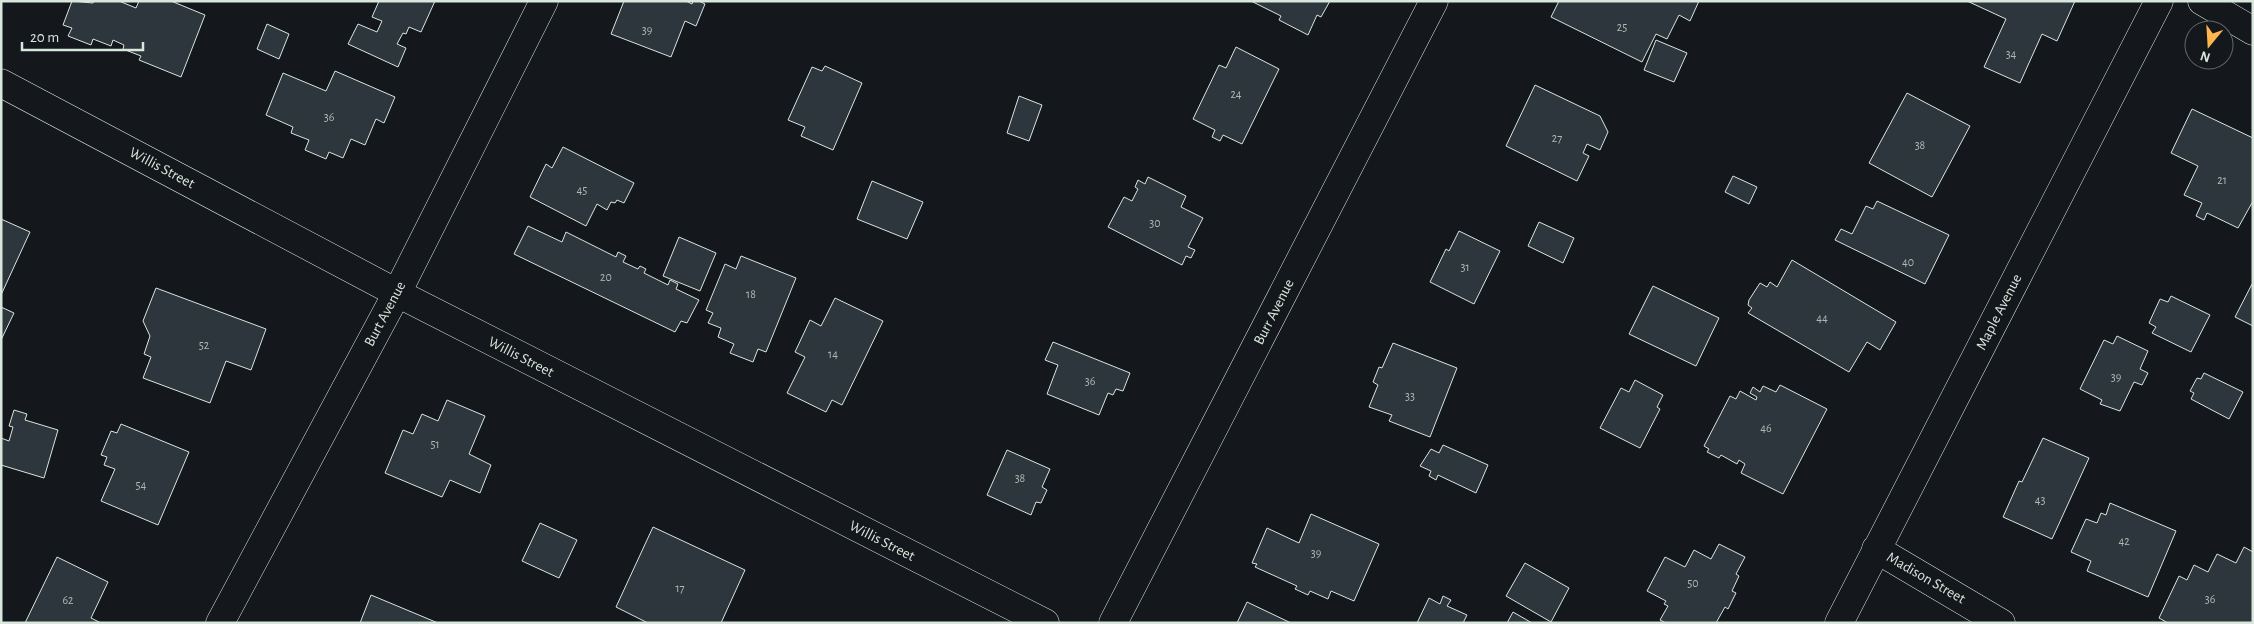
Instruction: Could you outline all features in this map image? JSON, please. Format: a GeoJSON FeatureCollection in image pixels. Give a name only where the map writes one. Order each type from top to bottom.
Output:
{"type":"FeatureCollection","features":[{"type":"Feature","properties":{"kind":"street","name":"Burt Avenue"},"geometry":{"type":"LineString","coordinates":[[220,623],[397,292],[544,1]]}},
{"type":"Feature","properties":{"kind":"street","name":"Burr Avenue"},"geometry":{"type":"LineString","coordinates":[[1113,623],[1434,1]]}},
{"type":"Feature","properties":{"kind":"street","name":"Maple Avenue"},"geometry":{"type":"LineString","coordinates":[[1839,623],[2160,1]]}},
{"type":"Feature","properties":{"kind":"street"},"geometry":{"type":"LineString","coordinates":[[2202,1],[2253,31]]}},
{"type":"Feature","properties":{"kind":"street","name":"Willis Street"},"geometry":{"type":"LineString","coordinates":[[1,83],[397,292],[1045,623]]}},
{"type":"Feature","properties":{"kind":"street","name":"Madison Street"},"geometry":{"type":"LineString","coordinates":[[1876,549],[2001,623]]}},
{"type":"Feature","properties":{"kind":"building"},"geometry":{"type":"Polygon","coordinates":[[[72,1],[93,3],[94,1],[119,1],[136,8],[139,1],[171,1],[205,15],[181,77],[139,60],[141,56],[123,49],[124,45],[113,40],[111,46],[93,39],[91,45],[68,36],[72,28],[63,25],[72,1]]]}},
{"type":"Feature","properties":{"kind":"building"},"geometry":{"type":"Polygon","coordinates":[[[379,1],[435,1],[421,32],[409,27],[406,34],[403,33],[397,44],[406,48],[398,67],[348,44],[358,24],[377,32],[382,21],[372,17],[379,1]]]}},
{"type":"Feature","properties":{"kind":"building"},"geometry":{"type":"Polygon","coordinates":[[[624,1],[686,1],[692,4],[693,1],[699,1],[705,4],[696,26],[685,21],[671,57],[611,34],[624,1]]]}},
{"type":"Feature","properties":{"kind":"building"},"geometry":{"type":"Polygon","coordinates":[[[1251,1],[1330,1],[1321,17],[1317,15],[1308,35],[1279,20],[1281,16],[1251,1]]]}},
{"type":"Feature","properties":{"kind":"building"},"geometry":{"type":"Polygon","coordinates":[[[1559,1],[1699,1],[1690,21],[1679,15],[1667,39],[1656,34],[1642,62],[1551,17],[1559,1]]]}},
{"type":"Feature","properties":{"kind":"building"},"geometry":{"type":"Polygon","coordinates":[[[1967,1],[2075,1],[2057,41],[2042,34],[2020,83],[1984,67],[2006,19],[1967,1]]]}},
{"type":"Feature","properties":{"kind":"building"},"geometry":{"type":"Polygon","coordinates":[[[267,24],[289,34],[279,59],[257,49],[267,24]]]}},
{"type":"Feature","properties":{"kind":"building"},"geometry":{"type":"Polygon","coordinates":[[[1656,40],[1687,53],[1674,82],[1644,70],[1656,40]]]}},
{"type":"Feature","properties":{"kind":"building"},"geometry":{"type":"Polygon","coordinates":[[[1236,47],[1279,69],[1242,144],[1223,135],[1220,141],[1212,137],[1215,130],[1193,119],[1219,65],[1226,68],[1236,47]]]}},
{"type":"Feature","properties":{"kind":"building"},"geometry":{"type":"Polygon","coordinates":[[[825,66],[862,83],[833,150],[801,136],[805,127],[788,120],[812,67],[822,71],[825,66]]]}},
{"type":"Feature","properties":{"kind":"building"},"geometry":{"type":"Polygon","coordinates":[[[335,71],[395,97],[384,123],[376,119],[365,145],[351,139],[343,158],[329,152],[326,159],[305,150],[309,140],[291,133],[293,127],[266,115],[283,73],[326,91],[335,71]]]}},
{"type":"Feature","properties":{"kind":"building"},"geometry":{"type":"Polygon","coordinates":[[[1535,85],[1600,116],[1608,132],[1600,150],[1587,144],[1583,153],[1589,156],[1577,181],[1506,146],[1535,85]]]}},
{"type":"Feature","properties":{"kind":"building"},"geometry":{"type":"Polygon","coordinates":[[[1907,93],[1970,126],[1932,197],[1869,163],[1907,93]]]}},
{"type":"Feature","properties":{"kind":"building"},"geometry":{"type":"Polygon","coordinates":[[[1019,96],[1042,105],[1029,141],[1007,133],[1019,96]]]}},
{"type":"Feature","properties":{"kind":"building"},"geometry":{"type":"Polygon","coordinates":[[[2192,109],[2253,138],[2253,201],[2238,228],[2207,213],[2204,220],[2196,216],[2202,203],[2184,195],[2198,166],[2171,153],[2192,109]]]}},
{"type":"Feature","properties":{"kind":"building"},"geometry":{"type":"Polygon","coordinates":[[[563,147],[634,183],[624,203],[617,200],[615,203],[611,202],[607,210],[597,204],[586,226],[530,197],[546,164],[552,168],[563,147]]]}},
{"type":"Feature","properties":{"kind":"building"},"geometry":{"type":"Polygon","coordinates":[[[1733,176],[1757,187],[1749,204],[1725,192],[1733,176]]]}},
{"type":"Feature","properties":{"kind":"building"},"geometry":{"type":"Polygon","coordinates":[[[1148,177],[1186,196],[1181,207],[1203,218],[1188,247],[1195,250],[1191,258],[1186,256],[1182,265],[1108,227],[1124,197],[1132,201],[1138,189],[1135,187],[1138,180],[1145,184],[1148,177]]]}},
{"type":"Feature","properties":{"kind":"building"},"geometry":{"type":"Polygon","coordinates":[[[872,181],[923,202],[907,239],[857,219],[872,181]]]}},
{"type":"Feature","properties":{"kind":"building"},"geometry":{"type":"Polygon","coordinates":[[[1877,201],[1949,235],[1925,284],[1835,240],[1841,229],[1852,234],[1866,206],[1873,209],[1877,201]]]}},
{"type":"Feature","properties":{"kind":"building"},"geometry":{"type":"Polygon","coordinates":[[[1,219],[30,232],[1,295],[1,219]]]}},
{"type":"Feature","properties":{"kind":"building"},"geometry":{"type":"Polygon","coordinates":[[[1539,222],[1574,238],[1563,263],[1528,246],[1539,222]]]}},
{"type":"Feature","properties":{"kind":"building"},"geometry":{"type":"Polygon","coordinates":[[[528,226],[562,242],[566,232],[616,257],[618,252],[626,256],[623,262],[638,269],[640,266],[646,269],[644,273],[668,285],[670,280],[678,284],[676,289],[699,300],[687,323],[681,321],[675,332],[514,254],[528,226]]]}},
{"type":"Feature","properties":{"kind":"building"},"geometry":{"type":"Polygon","coordinates":[[[1459,231],[1500,251],[1474,304],[1430,282],[1446,249],[1449,251],[1459,231]]]}},
{"type":"Feature","properties":{"kind":"building"},"geometry":{"type":"Polygon","coordinates":[[[679,237],[716,253],[700,291],[663,276],[679,237]]]}},
{"type":"Feature","properties":{"kind":"building"},"geometry":{"type":"Polygon","coordinates":[[[741,256],[796,278],[766,352],[758,349],[753,362],[730,353],[734,344],[718,337],[721,328],[708,323],[713,313],[706,310],[725,264],[736,269],[741,256]]]}},
{"type":"Feature","properties":{"kind":"building"},"geometry":{"type":"Polygon","coordinates":[[[1792,260],[1896,322],[1880,350],[1867,342],[1849,372],[1748,313],[1752,308],[1748,305],[1749,300],[1760,283],[1767,287],[1770,282],[1777,287],[1792,260]]]}},
{"type":"Feature","properties":{"kind":"building"},"geometry":{"type":"Polygon","coordinates":[[[2253,284],[2253,326],[2235,317],[2253,284]]]}},
{"type":"Feature","properties":{"kind":"building"},"geometry":{"type":"Polygon","coordinates":[[[1653,286],[1719,318],[1696,366],[1629,334],[1653,286]]]}},
{"type":"Feature","properties":{"kind":"building"},"geometry":{"type":"Polygon","coordinates":[[[156,288],[266,329],[251,370],[226,361],[210,403],[143,378],[151,357],[144,354],[150,336],[143,321],[156,288]]]}},
{"type":"Feature","properties":{"kind":"building"},"geometry":{"type":"Polygon","coordinates":[[[2171,296],[2210,315],[2191,352],[2152,333],[2156,327],[2149,323],[2160,299],[2168,302],[2171,296]]]}},
{"type":"Feature","properties":{"kind":"building"},"geometry":{"type":"Polygon","coordinates":[[[835,298],[883,321],[842,405],[832,400],[826,412],[787,393],[805,357],[795,352],[810,320],[821,326],[835,298]]]}},
{"type":"Feature","properties":{"kind":"building"},"geometry":{"type":"Polygon","coordinates":[[[1,307],[14,313],[1,340],[1,307]]]}},
{"type":"Feature","properties":{"kind":"building"},"geometry":{"type":"Polygon","coordinates":[[[2117,336],[2148,351],[2140,369],[2148,373],[2142,385],[2134,382],[2120,411],[2100,404],[2102,400],[2080,389],[2104,340],[2113,344],[2117,336]]]}},
{"type":"Feature","properties":{"kind":"building"},"geometry":{"type":"Polygon","coordinates":[[[1053,342],[1130,373],[1123,391],[1116,389],[1113,395],[1108,393],[1099,415],[1047,394],[1058,365],[1045,360],[1053,342]]]}},
{"type":"Feature","properties":{"kind":"building"},"geometry":{"type":"Polygon","coordinates":[[[1393,343],[1457,368],[1430,437],[1389,421],[1392,415],[1369,407],[1378,385],[1373,382],[1379,367],[1382,368],[1393,343]]]}},
{"type":"Feature","properties":{"kind":"building"},"geometry":{"type":"Polygon","coordinates":[[[2204,373],[2243,392],[2229,419],[2191,399],[2194,393],[2190,391],[2197,378],[2201,379],[2204,373]]]}},
{"type":"Feature","properties":{"kind":"building"},"geometry":{"type":"Polygon","coordinates":[[[1635,380],[1663,395],[1657,407],[1660,409],[1640,448],[1600,428],[1621,388],[1629,392],[1635,380]]]}},
{"type":"Feature","properties":{"kind":"building"},"geometry":{"type":"Polygon","coordinates":[[[1780,385],[1827,409],[1783,494],[1741,473],[1745,464],[1739,460],[1737,464],[1721,455],[1719,458],[1707,452],[1709,449],[1704,446],[1730,396],[1736,399],[1740,391],[1756,400],[1757,397],[1750,393],[1753,387],[1760,392],[1763,386],[1776,392],[1780,385]]]}},
{"type":"Feature","properties":{"kind":"building"},"geometry":{"type":"Polygon","coordinates":[[[447,400],[485,416],[469,454],[491,465],[480,493],[450,480],[442,497],[385,473],[403,430],[413,434],[422,414],[438,421],[447,400]]]}},
{"type":"Feature","properties":{"kind":"building"},"geometry":{"type":"Polygon","coordinates":[[[14,410],[27,414],[25,420],[58,430],[44,478],[1,465],[1,438],[9,441],[13,427],[9,426],[14,410]]]}},
{"type":"Feature","properties":{"kind":"building"},"geometry":{"type":"Polygon","coordinates":[[[121,424],[189,452],[158,525],[101,501],[115,469],[104,465],[107,457],[101,455],[111,431],[117,433],[121,424]]]}},
{"type":"Feature","properties":{"kind":"building"},"geometry":{"type":"Polygon","coordinates":[[[2043,438],[2089,458],[2052,539],[2003,517],[2019,481],[2022,482],[2043,438]]]}},
{"type":"Feature","properties":{"kind":"building"},"geometry":{"type":"Polygon","coordinates":[[[1443,445],[1488,465],[1476,493],[1438,475],[1436,480],[1429,476],[1431,471],[1420,466],[1431,449],[1439,453],[1443,445]]]}},
{"type":"Feature","properties":{"kind":"building"},"geometry":{"type":"Polygon","coordinates":[[[1007,450],[1050,469],[1042,487],[1047,490],[1041,503],[1036,502],[1031,515],[987,495],[1007,450]]]}},
{"type":"Feature","properties":{"kind":"building"},"geometry":{"type":"Polygon","coordinates":[[[2110,503],[2176,531],[2148,597],[2087,571],[2091,561],[2071,552],[2086,519],[2097,523],[2101,513],[2106,515],[2110,503]]]}},
{"type":"Feature","properties":{"kind":"building"},"geometry":{"type":"Polygon","coordinates":[[[1311,514],[1379,544],[1354,601],[1331,591],[1328,599],[1310,591],[1308,595],[1295,589],[1297,586],[1255,567],[1257,564],[1252,563],[1267,528],[1299,543],[1311,514]]]}},
{"type":"Feature","properties":{"kind":"building"},"geometry":{"type":"Polygon","coordinates":[[[540,523],[577,540],[559,578],[522,561],[540,523]]]}},
{"type":"Feature","properties":{"kind":"building"},"geometry":{"type":"Polygon","coordinates":[[[653,527],[745,570],[721,623],[648,623],[616,607],[653,527]]]}},
{"type":"Feature","properties":{"kind":"building"},"geometry":{"type":"Polygon","coordinates":[[[1719,544],[1745,557],[1736,574],[1739,576],[1732,591],[1736,593],[1728,609],[1725,607],[1716,623],[1666,623],[1660,620],[1668,606],[1664,604],[1666,601],[1647,591],[1665,557],[1685,567],[1694,550],[1711,559],[1719,544]]]}},
{"type":"Feature","properties":{"kind":"building"},"geometry":{"type":"Polygon","coordinates":[[[2244,547],[2253,552],[2253,623],[2168,623],[2159,618],[2179,576],[2187,580],[2194,565],[2208,572],[2217,554],[2236,563],[2244,547]]]}},
{"type":"Feature","properties":{"kind":"building"},"geometry":{"type":"Polygon","coordinates":[[[57,557],[108,582],[91,618],[101,623],[25,623],[57,557]]]}},
{"type":"Feature","properties":{"kind":"building"},"geometry":{"type":"Polygon","coordinates":[[[1525,563],[1569,588],[1551,622],[1506,596],[1525,563]]]}},
{"type":"Feature","properties":{"kind":"building"},"geometry":{"type":"Polygon","coordinates":[[[371,595],[438,623],[360,623],[371,595]]]}},
{"type":"Feature","properties":{"kind":"building"},"geometry":{"type":"Polygon","coordinates":[[[1443,596],[1451,600],[1447,606],[1467,615],[1463,623],[1417,623],[1429,598],[1440,604],[1443,596]]]}},
{"type":"Feature","properties":{"kind":"building"},"geometry":{"type":"Polygon","coordinates":[[[1247,602],[1291,623],[1237,623],[1247,602]]]}},
{"type":"Feature","properties":{"kind":"building"},"geometry":{"type":"Polygon","coordinates":[[[1513,612],[1532,623],[1507,623],[1513,612]]]}}]}
